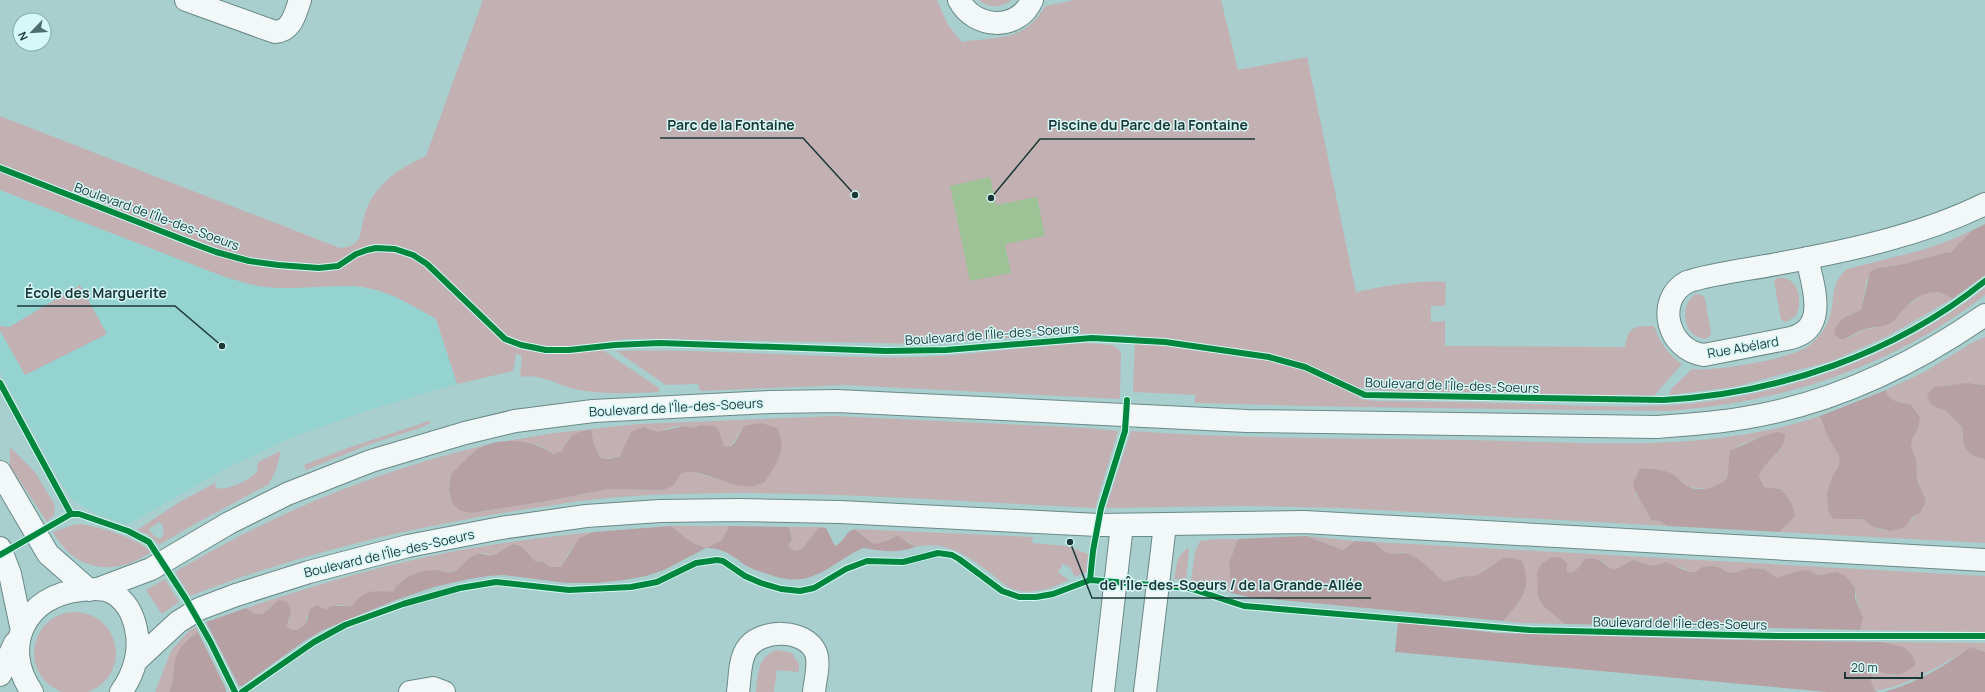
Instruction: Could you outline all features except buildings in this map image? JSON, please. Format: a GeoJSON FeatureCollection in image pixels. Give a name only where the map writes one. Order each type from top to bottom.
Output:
{"type":"FeatureCollection","features":[{"type":"Feature","properties":{"kind":"street"},"geometry":{"type":"LineString","coordinates":[[186,0],[275,32],[283,31],[290,26],[300,0]]}},
{"type":"Feature","properties":{"kind":"street"},"geometry":{"type":"LineString","coordinates":[[959,0],[971,15],[982,21],[996,23],[1016,18],[1026,9],[1032,0]]}},
{"type":"Feature","properties":{"kind":"street","name":"Rue Abélard"},"geometry":{"type":"LineString","coordinates":[[1808,258],[1816,306],[1811,325],[1802,334],[1791,338],[1704,355],[1690,352],[1675,339],[1670,324],[1669,307],[1673,295],[1681,286],[1701,279],[1808,258],[1920,230],[1947,221],[1985,204]]}},
{"type":"Feature","properties":{"kind":"street","name":"Boulevard de l'Île-des-Soeurs"},"geometry":{"type":"LineString","coordinates":[[94,590],[151,569],[260,507],[371,461],[465,433],[515,421],[593,411],[823,401],[1254,421],[1657,427],[1685,425],[1745,418],[1770,413],[1841,391],[1906,364],[1945,342],[1985,315]]}},
{"type":"Feature","properties":{"kind":"street"},"geometry":{"type":"LineString","coordinates":[[0,472],[48,554],[94,590]]}},
{"type":"Feature","properties":{"kind":"street","name":"Boulevard de l'Île-des-Soeurs"},"geometry":{"type":"LineString","coordinates":[[136,661],[167,631],[188,615],[199,609],[236,595],[309,572],[408,546],[501,528],[586,516],[660,511],[738,510],[855,512],[1122,525],[1230,522],[1304,522],[1985,560]]}},
{"type":"Feature","properties":{"kind":"street"},"geometry":{"type":"LineString","coordinates":[[1103,692],[1122,525]]}},
{"type":"Feature","properties":{"kind":"street"},"geometry":{"type":"LineString","coordinates":[[1144,692],[1165,525]]}},
{"type":"Feature","properties":{"kind":"street"},"geometry":{"type":"LineString","coordinates":[[0,548],[10,574],[19,632],[15,646],[18,666],[23,680],[32,692]]}},
{"type":"Feature","properties":{"kind":"street"},"geometry":{"type":"LineString","coordinates":[[0,675],[19,632],[32,612],[48,600],[70,592],[94,590],[112,592],[128,607],[137,633],[136,661],[130,677],[121,692]]}},
{"type":"Feature","properties":{"kind":"street"},"geometry":{"type":"LineString","coordinates":[[738,692],[742,662],[747,649],[756,639],[770,634],[799,637],[814,648],[818,660],[814,692]]}},
{"type":"Feature","properties":{"kind":"street"},"geometry":{"type":"LineString","coordinates":[[410,692],[433,688],[444,692]]}},
{"type":"Feature","properties":{"kind":"shaded area"},"geometry":{"type":"Polygon","coordinates":[[[483,0],[937,0],[948,25],[962,42],[1009,36],[1028,26],[1037,18],[1045,6],[1075,0],[1221,0],[1238,70],[1307,57],[1356,292],[1412,283],[1446,282],[1445,306],[1431,306],[1431,322],[1445,321],[1445,346],[1625,347],[1630,331],[1641,326],[1654,326],[1665,348],[1682,364],[1654,396],[1390,391],[1359,388],[1359,399],[1377,401],[1655,406],[1696,403],[1735,397],[1773,389],[1848,365],[1885,349],[1919,331],[1953,311],[1985,288],[1985,295],[1950,320],[1913,342],[1875,361],[1835,377],[1794,390],[1753,399],[1711,407],[1668,411],[1354,407],[1195,403],[1195,395],[1133,392],[1135,335],[1069,333],[930,344],[626,339],[603,342],[604,351],[659,388],[659,392],[599,393],[571,388],[543,378],[528,376],[520,377],[522,356],[516,354],[513,371],[457,384],[436,319],[396,297],[375,289],[363,287],[340,286],[281,288],[258,286],[246,283],[225,277],[0,190],[0,116],[340,248],[348,247],[354,244],[360,236],[366,209],[380,187],[398,171],[426,156],[483,0]]]}},
{"type":"Feature","properties":{"kind":"shaded area"},"geometry":{"type":"Polygon","coordinates":[[[979,0],[1012,0],[1004,5],[991,6],[979,0]]]}},
{"type":"Feature","properties":{"kind":"shaded area"},"geometry":{"type":"Polygon","coordinates":[[[990,177],[996,205],[1037,197],[1045,236],[1005,244],[1011,273],[970,281],[950,186],[990,177]]]}},
{"type":"Feature","properties":{"kind":"shaded area"},"geometry":{"type":"Polygon","coordinates":[[[0,190],[225,277],[245,283],[281,288],[353,286],[390,294],[436,319],[457,384],[372,409],[295,436],[225,469],[127,525],[96,514],[73,500],[63,486],[0,372],[0,190]]]}},
{"type":"Feature","properties":{"kind":"shaded area"},"geometry":{"type":"Polygon","coordinates":[[[1985,224],[1985,275],[1952,299],[1946,295],[1933,292],[1914,300],[1889,324],[1862,330],[1844,339],[1840,339],[1835,335],[1834,330],[1840,322],[1846,317],[1861,310],[1870,272],[1877,268],[1899,265],[1944,253],[1950,253],[1971,231],[1985,224]]]}},
{"type":"Feature","properties":{"kind":"shaded area"},"geometry":{"type":"Polygon","coordinates":[[[1971,231],[1950,253],[1944,253],[1886,267],[1867,279],[1861,310],[1846,316],[1847,339],[1865,329],[1874,328],[1900,314],[1905,307],[1925,293],[1935,292],[1946,294],[1952,299],[1888,336],[1832,361],[1734,387],[1669,395],[1672,388],[1692,369],[1716,369],[1751,364],[1798,352],[1807,347],[1825,327],[1831,312],[1835,286],[1841,275],[1847,269],[1922,250],[1971,231]]]}},
{"type":"Feature","properties":{"kind":"shaded area"},"geometry":{"type":"Polygon","coordinates":[[[1777,278],[1784,278],[1795,285],[1799,297],[1796,316],[1786,322],[1781,320],[1774,281],[1777,278]]]}},
{"type":"Feature","properties":{"kind":"shaded area"},"geometry":{"type":"Polygon","coordinates":[[[80,285],[107,334],[25,375],[0,331],[0,326],[9,327],[80,285]]]}},
{"type":"Feature","properties":{"kind":"shaded area"},"geometry":{"type":"Polygon","coordinates":[[[1696,294],[1702,295],[1705,299],[1711,332],[1710,336],[1705,339],[1697,337],[1692,333],[1686,323],[1686,306],[1688,301],[1696,294]]]}},
{"type":"Feature","properties":{"kind":"shaded area"},"geometry":{"type":"Polygon","coordinates":[[[1985,337],[1985,385],[1947,385],[1937,408],[1945,410],[1962,427],[1964,446],[1970,454],[1985,460],[1985,543],[1779,532],[1790,522],[1781,489],[1764,487],[1759,476],[1763,467],[1781,449],[1765,435],[1738,446],[1728,467],[1727,479],[1718,486],[1707,489],[1688,487],[1674,475],[1648,468],[1635,494],[1642,502],[1651,520],[1660,521],[1667,526],[1342,508],[1242,506],[1106,508],[1131,431],[1257,437],[1646,443],[1690,441],[1734,436],[1777,428],[1820,416],[1826,433],[1840,458],[1838,467],[1832,477],[1838,519],[1852,518],[1864,520],[1873,527],[1882,530],[1898,529],[1917,515],[1926,501],[1917,480],[1916,459],[1911,446],[1913,437],[1918,429],[1910,404],[1898,402],[1892,399],[1887,394],[1886,390],[1926,371],[1975,341],[1985,337]]]}},
{"type":"Feature","properties":{"kind":"shaded area"},"geometry":{"type":"Polygon","coordinates":[[[1087,343],[1112,345],[1121,351],[1120,399],[844,385],[700,391],[698,384],[666,385],[616,351],[654,350],[916,357],[1087,343]]]}},
{"type":"Feature","properties":{"kind":"shaded area"},"geometry":{"type":"Polygon","coordinates":[[[1967,383],[1985,385],[1985,460],[1970,454],[1964,446],[1962,427],[1945,410],[1937,408],[1930,403],[1927,394],[1935,387],[1967,383]]]}},
{"type":"Feature","properties":{"kind":"shaded area"},"geometry":{"type":"Polygon","coordinates":[[[1886,390],[1889,397],[1892,399],[1898,402],[1910,404],[1920,417],[1918,429],[1913,437],[1911,446],[1916,459],[1917,480],[1926,501],[1920,513],[1913,517],[1905,527],[1890,531],[1873,527],[1862,519],[1833,519],[1828,510],[1827,493],[1832,477],[1838,467],[1840,458],[1826,433],[1820,416],[1886,390]]]}},
{"type":"Feature","properties":{"kind":"shaded area"},"geometry":{"type":"Polygon","coordinates":[[[835,416],[1087,428],[1118,431],[1095,508],[797,494],[679,494],[620,497],[515,511],[391,535],[269,568],[190,596],[175,572],[249,532],[324,497],[402,468],[441,456],[482,446],[451,475],[449,490],[452,503],[471,513],[542,502],[609,489],[663,490],[681,473],[689,471],[727,482],[752,486],[744,426],[730,447],[724,446],[719,431],[700,425],[694,428],[680,426],[655,434],[623,454],[612,458],[600,458],[594,444],[591,430],[568,439],[562,451],[553,454],[536,445],[507,441],[554,433],[638,424],[835,416]]]}},
{"type":"Feature","properties":{"kind":"shaded area"},"geometry":{"type":"Polygon","coordinates":[[[429,421],[431,423],[420,428],[373,443],[306,470],[304,465],[345,449],[429,421]]]}},
{"type":"Feature","properties":{"kind":"shaded area"},"geometry":{"type":"Polygon","coordinates":[[[761,423],[777,428],[780,436],[781,450],[777,462],[765,482],[754,486],[736,485],[698,473],[689,472],[681,473],[673,486],[663,490],[609,489],[542,502],[471,513],[459,510],[452,503],[449,490],[451,474],[475,451],[492,443],[501,441],[520,441],[546,449],[553,454],[562,451],[567,441],[576,433],[591,430],[594,444],[600,458],[609,459],[620,456],[631,432],[644,427],[657,432],[685,426],[694,428],[700,425],[715,426],[719,431],[724,446],[730,447],[735,442],[744,426],[761,423]]]}},
{"type":"Feature","properties":{"kind":"shaded area"},"geometry":{"type":"Polygon","coordinates":[[[1778,432],[1785,434],[1782,446],[1762,470],[1759,476],[1764,487],[1781,489],[1792,504],[1795,515],[1779,532],[1667,526],[1660,521],[1651,520],[1634,490],[1634,484],[1640,469],[1657,469],[1666,471],[1676,476],[1687,486],[1694,488],[1704,489],[1714,487],[1727,479],[1730,451],[1765,435],[1778,432]]]}},
{"type":"Feature","properties":{"kind":"shaded area"},"geometry":{"type":"Polygon","coordinates":[[[10,447],[35,472],[53,502],[55,508],[54,515],[47,522],[10,466],[10,447]]]}},
{"type":"Feature","properties":{"kind":"shaded area"},"geometry":{"type":"Polygon","coordinates":[[[281,451],[276,470],[269,484],[159,545],[149,535],[137,530],[178,503],[217,482],[215,486],[216,488],[221,489],[244,481],[257,472],[258,462],[281,451]],[[159,522],[149,529],[153,535],[159,539],[162,537],[164,532],[162,524],[159,522]]]}},
{"type":"Feature","properties":{"kind":"shaded area"},"geometry":{"type":"Polygon","coordinates":[[[81,524],[108,530],[128,538],[137,542],[151,552],[124,565],[110,567],[97,566],[84,562],[73,556],[62,545],[53,532],[73,525],[81,524]]]}},
{"type":"Feature","properties":{"kind":"shaded area"},"geometry":{"type":"Polygon","coordinates":[[[671,526],[729,526],[722,540],[706,548],[691,542],[671,526]]]}},
{"type":"Feature","properties":{"kind":"shaded area"},"geometry":{"type":"Polygon","coordinates":[[[671,526],[691,542],[706,548],[664,570],[646,576],[624,580],[597,583],[566,583],[504,575],[469,579],[434,587],[396,600],[323,630],[303,642],[242,686],[239,686],[206,622],[246,608],[256,614],[264,613],[279,600],[287,602],[291,610],[287,626],[291,630],[297,630],[306,624],[310,609],[317,605],[326,610],[330,606],[352,606],[361,596],[370,592],[393,592],[400,582],[416,573],[434,570],[452,572],[457,570],[477,554],[492,555],[514,544],[521,546],[535,561],[543,562],[550,567],[561,567],[579,538],[593,532],[671,526]]]}},
{"type":"Feature","properties":{"kind":"shaded area"},"geometry":{"type":"Polygon","coordinates":[[[729,526],[789,527],[792,540],[788,546],[794,551],[802,549],[819,527],[826,528],[835,546],[848,532],[854,529],[874,544],[881,543],[898,536],[915,547],[902,551],[883,551],[863,548],[818,574],[808,578],[796,580],[783,578],[750,568],[732,555],[717,549],[706,548],[722,540],[729,526]]]}},
{"type":"Feature","properties":{"kind":"shaded area"},"geometry":{"type":"Polygon","coordinates":[[[789,527],[819,527],[802,549],[794,551],[788,546],[792,540],[789,527]]]}},
{"type":"Feature","properties":{"kind":"shaded area"},"geometry":{"type":"Polygon","coordinates":[[[854,529],[1033,537],[1032,543],[1067,546],[1088,554],[1086,572],[1075,577],[1070,567],[1063,564],[1058,572],[1069,580],[1048,589],[1033,591],[1018,590],[1003,584],[993,575],[957,551],[927,545],[915,547],[909,542],[892,537],[883,544],[874,544],[854,529]]]}},
{"type":"Feature","properties":{"kind":"shaded area"},"geometry":{"type":"Polygon","coordinates":[[[593,532],[577,542],[567,555],[561,567],[550,567],[543,562],[535,561],[521,546],[514,544],[492,555],[482,553],[464,563],[460,569],[451,572],[435,570],[403,579],[393,593],[370,593],[362,597],[352,606],[339,605],[307,615],[306,624],[297,630],[291,630],[287,626],[290,617],[272,605],[262,614],[253,613],[246,608],[311,587],[444,553],[531,539],[593,532]]]}},
{"type":"Feature","properties":{"kind":"shaded area"},"geometry":{"type":"Polygon","coordinates":[[[1306,536],[1355,541],[1343,550],[1306,536]]]}},
{"type":"Feature","properties":{"kind":"shaded area"},"geometry":{"type":"Polygon","coordinates":[[[1306,536],[1343,550],[1355,541],[1374,542],[1381,549],[1390,554],[1407,554],[1422,561],[1445,582],[1460,577],[1478,575],[1503,558],[1512,558],[1522,561],[1525,571],[1526,587],[1520,600],[1503,621],[1249,597],[1231,593],[1229,563],[1238,539],[1306,536]]]}},
{"type":"Feature","properties":{"kind":"shaded area"},"geometry":{"type":"Polygon","coordinates":[[[1238,539],[1229,563],[1231,593],[1206,583],[1191,581],[1195,552],[1200,541],[1238,539]]]}},
{"type":"Feature","properties":{"kind":"shaded area"},"geometry":{"type":"Polygon","coordinates":[[[1374,542],[1985,576],[1985,632],[1860,630],[1861,613],[1855,588],[1825,573],[1818,575],[1802,571],[1777,578],[1764,569],[1748,568],[1734,573],[1726,572],[1721,568],[1702,567],[1695,572],[1689,572],[1681,567],[1651,567],[1634,560],[1616,569],[1609,568],[1603,561],[1585,559],[1577,569],[1570,573],[1567,571],[1567,563],[1557,558],[1549,559],[1542,563],[1538,597],[1543,606],[1565,624],[1503,621],[1519,602],[1503,558],[1478,575],[1460,577],[1445,582],[1424,564],[1403,552],[1393,554],[1386,553],[1374,542]]]}},
{"type":"Feature","properties":{"kind":"shaded area"},"geometry":{"type":"Polygon","coordinates":[[[1188,547],[1189,552],[1186,580],[1174,579],[1178,558],[1188,547]]]}},
{"type":"Feature","properties":{"kind":"shaded area"},"geometry":{"type":"Polygon","coordinates":[[[1552,557],[1561,558],[1567,563],[1567,571],[1570,573],[1577,569],[1585,559],[1596,559],[1604,563],[1609,568],[1616,569],[1633,560],[1653,565],[1666,562],[1689,572],[1695,572],[1702,567],[1713,566],[1721,568],[1726,572],[1734,573],[1748,568],[1764,569],[1777,578],[1798,571],[1807,570],[1818,575],[1836,572],[1846,576],[1855,588],[1855,598],[1863,618],[1860,630],[1565,624],[1543,606],[1538,597],[1537,571],[1542,563],[1552,557]]]}},
{"type":"Feature","properties":{"kind":"shaded area"},"geometry":{"type":"Polygon","coordinates":[[[165,579],[179,602],[162,614],[146,590],[165,579]]]}},
{"type":"Feature","properties":{"kind":"shaded area"},"geometry":{"type":"Polygon","coordinates":[[[75,612],[91,615],[104,624],[113,637],[116,653],[113,669],[104,682],[91,691],[75,694],[59,691],[46,682],[37,669],[34,653],[37,637],[46,624],[59,615],[75,612]]]}},
{"type":"Feature","properties":{"kind":"shaded area"},"geometry":{"type":"Polygon","coordinates":[[[1398,622],[1497,633],[1738,640],[1881,642],[1904,647],[1912,655],[1916,664],[1904,673],[1896,675],[1873,672],[1871,680],[1874,690],[1878,692],[1828,692],[1395,652],[1398,622]]]}},
{"type":"Feature","properties":{"kind":"shaded area"},"geometry":{"type":"Polygon","coordinates":[[[196,627],[198,632],[187,643],[179,658],[175,668],[171,689],[169,692],[155,692],[171,651],[189,631],[196,627]]]}},
{"type":"Feature","properties":{"kind":"shaded area"},"geometry":{"type":"Polygon","coordinates":[[[198,632],[226,689],[226,692],[169,692],[173,681],[176,656],[184,643],[198,632]]]}},
{"type":"Feature","properties":{"kind":"shaded area"},"geometry":{"type":"Polygon","coordinates":[[[1881,642],[1985,643],[1985,652],[1970,647],[1938,667],[1909,681],[1895,686],[1874,690],[1871,680],[1873,672],[1886,673],[1896,676],[1904,648],[1881,642]]]}},
{"type":"Feature","properties":{"kind":"shaded area"},"geometry":{"type":"Polygon","coordinates":[[[1970,647],[1985,652],[1985,692],[1884,692],[1929,674],[1970,647]]]}},
{"type":"Feature","properties":{"kind":"shaded area"},"geometry":{"type":"Polygon","coordinates":[[[777,650],[792,653],[799,664],[799,672],[777,670],[774,692],[756,692],[758,673],[762,662],[770,653],[777,650]]]}},
{"type":"Feature","properties":{"kind":"cycle path"},"geometry":{"type":"LineString","coordinates":[[0,168],[189,242],[216,252],[249,261],[319,268],[338,266],[356,254],[367,250],[376,248],[395,249],[413,255],[427,264],[505,339],[521,345],[546,350],[569,350],[615,345],[660,343],[886,351],[946,350],[1092,338],[1165,342],[1269,357],[1305,367],[1365,395],[1663,400],[1706,396],[1749,389],[1792,379],[1833,366],[1874,349],[1913,330],[1950,307],[1985,281]]}},
{"type":"Feature","properties":{"kind":"cycle path"},"geometry":{"type":"LineString","coordinates":[[0,383],[71,514]]}},
{"type":"Feature","properties":{"kind":"cycle path"},"geometry":{"type":"LineString","coordinates":[[1090,580],[1093,551],[1101,508],[1125,431],[1127,400]]}},
{"type":"Feature","properties":{"kind":"cycle path"},"geometry":{"type":"LineString","coordinates":[[71,514],[79,514],[128,531],[149,542],[186,599],[211,643],[235,692]]}},
{"type":"Feature","properties":{"kind":"cycle path"},"geometry":{"type":"LineString","coordinates":[[0,555],[71,514]]}},
{"type":"Feature","properties":{"kind":"cycle path"},"geometry":{"type":"LineString","coordinates":[[242,692],[314,642],[345,625],[403,604],[460,588],[496,582],[569,590],[631,587],[657,582],[696,563],[717,560],[723,561],[745,576],[761,583],[781,589],[800,591],[814,588],[846,569],[867,561],[903,562],[938,553],[952,555],[1002,591],[1019,597],[1036,597],[1053,594],[1090,580],[1189,588],[1244,606],[1530,630],[1776,636],[1985,636]]}},
{"type":"Feature","properties":{"kind":"place","name":"Parc de la Fontaine"},"geometry":{"type":"Point","coordinates":[855,195]}},
{"type":"Feature","properties":{"kind":"place","name":"Piscine du Parc de la Fontaine"},"geometry":{"type":"Point","coordinates":[991,198]}},
{"type":"Feature","properties":{"kind":"place","name":"École des Marguerite"},"geometry":{"type":"Point","coordinates":[222,346]}},
{"type":"Feature","properties":{"kind":"place","name":"de l'Île-des-Soeurs / de la Grande-Allée"},"geometry":{"type":"Point","coordinates":[1070,542]}}]}
